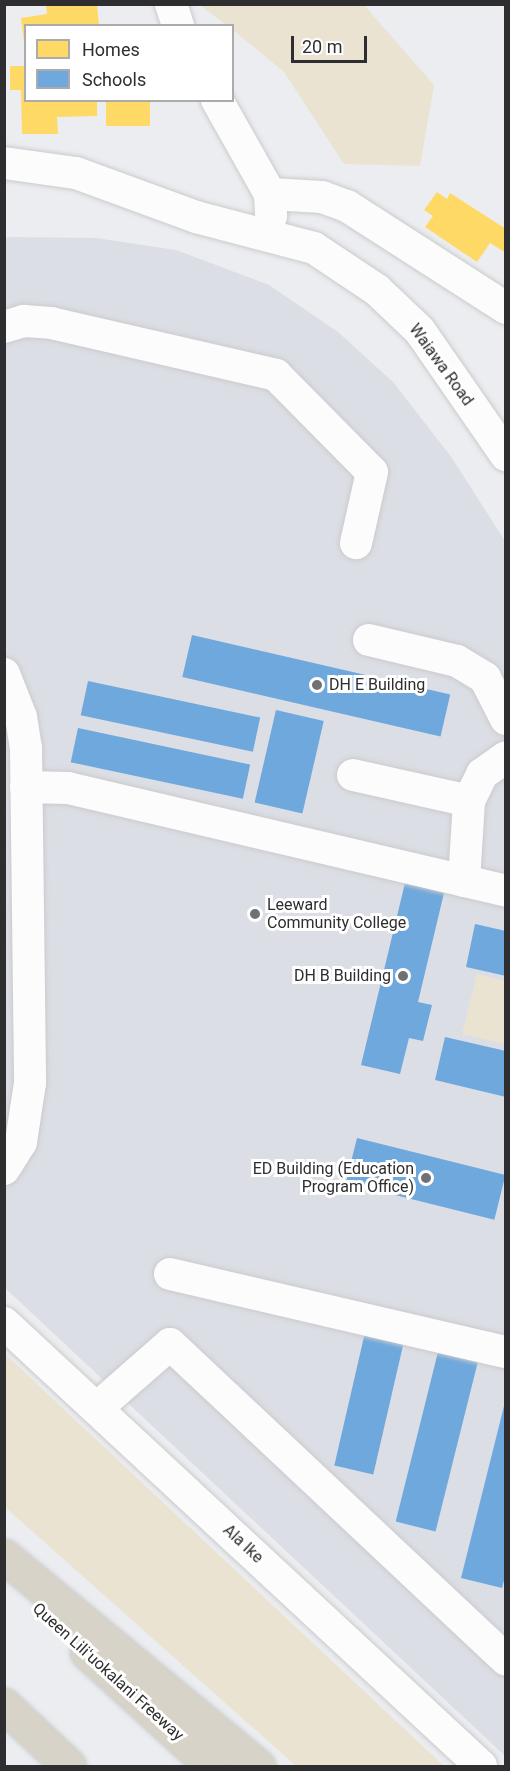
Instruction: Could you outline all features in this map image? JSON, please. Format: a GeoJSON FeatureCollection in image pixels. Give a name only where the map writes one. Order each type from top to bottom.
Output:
{"type":"FeatureCollection","features":[{"type":"Feature","properties":{"kind":"highway"},"geometry":{"type":"LineString","coordinates":[[4,1556],[258,1767]]}},
{"type":"Feature","properties":{"kind":"highway","name":"Queen Liliʻuokalani Freeway"},"geometry":{"type":"LineString","coordinates":[[4,1577],[212,1767]]}},
{"type":"Feature","properties":{"kind":"highway"},"geometry":{"type":"LineString","coordinates":[[4,1705],[69,1767]]}},
{"type":"Feature","properties":{"kind":"street"},"geometry":{"type":"LineString","coordinates":[[171,4],[177,24]]}},
{"type":"Feature","properties":{"kind":"street"},"geometry":{"type":"LineString","coordinates":[[218,102],[270,194],[272,234]]}},
{"type":"Feature","properties":{"kind":"street","name":"Waiawa Road"},"geometry":{"type":"LineString","coordinates":[[4,163],[76,173],[196,217],[272,234],[314,248],[377,290],[420,331],[506,455]]}},
{"type":"Feature","properties":{"kind":"street"},"geometry":{"type":"LineString","coordinates":[[270,194],[322,197],[346,206],[506,308]]}},
{"type":"Feature","properties":{"kind":"street"},"geometry":{"type":"LineString","coordinates":[[4,327],[24,321],[51,323],[276,375],[372,472],[356,543]]}},
{"type":"Feature","properties":{"kind":"street"},"geometry":{"type":"LineString","coordinates":[[369,640],[457,661],[485,678],[506,719]]}},
{"type":"Feature","properties":{"kind":"street"},"geometry":{"type":"LineString","coordinates":[[4,674],[21,717],[26,787],[30,1083],[21,1142],[4,1169]]}},
{"type":"Feature","properties":{"kind":"street"},"geometry":{"type":"LineString","coordinates":[[464,881],[469,801],[482,774],[506,757]]}},
{"type":"Feature","properties":{"kind":"street"},"geometry":{"type":"LineString","coordinates":[[353,775],[469,801]]}},
{"type":"Feature","properties":{"kind":"street"},"geometry":{"type":"LineString","coordinates":[[26,787],[68,788],[506,891]]}},
{"type":"Feature","properties":{"kind":"street"},"geometry":{"type":"LineString","coordinates":[[170,1274],[506,1352]]}},
{"type":"Feature","properties":{"kind":"street","name":"Ala Ike"},"geometry":{"type":"LineString","coordinates":[[4,1323],[481,1767]]}},
{"type":"Feature","properties":{"kind":"street"},"geometry":{"type":"LineString","coordinates":[[97,1408],[170,1344],[506,1660]]}},
{"type":"Feature","properties":{"kind":"shaded area"},"geometry":{"type":"Polygon","coordinates":[[[200,5],[364,5],[434,85],[420,166],[344,164],[284,72],[234,31],[234,24],[225,24],[200,5]]]}},
{"type":"Feature","properties":{"kind":"shaded area","name":"Leeward Community College"},"geometry":{"type":"Polygon","coordinates":[[[11,237],[96,238],[176,250],[269,285],[338,332],[393,382],[452,458],[505,541],[505,1756],[5,1288],[4,239],[11,237]]]}},
{"type":"Feature","properties":{"kind":"shaded area"},"geometry":{"type":"Polygon","coordinates":[[[477,974],[505,981],[505,1044],[462,1034],[477,974]]]}},
{"type":"Feature","properties":{"kind":"shaded area"},"geometry":{"type":"Polygon","coordinates":[[[4,1354],[444,1766],[296,1766],[5,1507],[4,1354]]]}},
{"type":"Feature","properties":{"kind":"building: Homes"},"geometry":{"type":"Polygon","coordinates":[[[46,4],[97,4],[99,24],[24,24],[24,42],[21,18],[47,14],[46,4]]]}},
{"type":"Feature","properties":{"kind":"building: Homes"},"geometry":{"type":"Polygon","coordinates":[[[10,66],[24,66],[24,102],[97,102],[97,116],[57,117],[58,134],[22,134],[21,90],[10,90],[10,66]]]}},
{"type":"Feature","properties":{"kind":"building: Homes"},"geometry":{"type":"Polygon","coordinates":[[[106,102],[150,102],[150,126],[106,126],[106,102]]]}},
{"type":"Feature","properties":{"kind":"building: Homes"},"geometry":{"type":"Polygon","coordinates":[[[437,192],[447,199],[450,193],[506,229],[506,253],[490,243],[477,262],[425,227],[433,216],[424,210],[437,192]]]}},
{"type":"Feature","properties":{"kind":"building: Schools","name":"DH E Building"},"geometry":{"type":"Polygon","coordinates":[[[192,635],[450,695],[441,737],[182,677],[192,635]]]}},
{"type":"Feature","properties":{"kind":"building: Schools"},"geometry":{"type":"Polygon","coordinates":[[[88,681],[260,718],[253,752],[81,715],[88,681]]]}},
{"type":"Feature","properties":{"kind":"building: Schools"},"geometry":{"type":"Polygon","coordinates":[[[276,710],[324,721],[302,814],[255,803],[276,710]]]}},
{"type":"Feature","properties":{"kind":"building: Schools"},"geometry":{"type":"Polygon","coordinates":[[[78,728],[250,765],[243,799],[71,762],[78,728]]]}},
{"type":"Feature","properties":{"kind":"building: Schools","name":"DH B Building"},"geometry":{"type":"Polygon","coordinates":[[[405,883],[444,893],[418,1002],[432,1005],[423,1041],[409,1038],[400,1074],[361,1065],[405,883]]]}},
{"type":"Feature","properties":{"kind":"building: Schools"},"geometry":{"type":"Polygon","coordinates":[[[475,924],[506,931],[506,976],[466,967],[475,924]]]}},
{"type":"Feature","properties":{"kind":"building: Schools"},"geometry":{"type":"Polygon","coordinates":[[[445,1037],[506,1051],[506,1097],[435,1080],[445,1037]]]}},
{"type":"Feature","properties":{"kind":"building: Schools","name":"ED Building (Education Program Office)"},"geometry":{"type":"Polygon","coordinates":[[[357,1138],[505,1175],[494,1220],[346,1183],[357,1138]]]}},
{"type":"Feature","properties":{"kind":"building: Schools"},"geometry":{"type":"Polygon","coordinates":[[[366,1328],[405,1337],[373,1474],[334,1465],[366,1328]]]}},
{"type":"Feature","properties":{"kind":"building: Schools"},"geometry":{"type":"Polygon","coordinates":[[[440,1344],[480,1354],[436,1531],[396,1522],[440,1344]]]}},
{"type":"Feature","properties":{"kind":"building: Schools"},"geometry":{"type":"Polygon","coordinates":[[[506,1398],[506,1573],[502,1588],[461,1578],[506,1398]]]}},
{"type":"Feature","properties":{"kind":"place","name":"DH E Building"},"geometry":{"type":"Point","coordinates":[317,685]}},
{"type":"Feature","properties":{"kind":"place","name":"Leeward Community College"},"geometry":{"type":"Point","coordinates":[255,914]}},
{"type":"Feature","properties":{"kind":"place","name":"DH B Building"},"geometry":{"type":"Point","coordinates":[403,976]}},
{"type":"Feature","properties":{"kind":"place","name":"ED Building (Education Program Office)"},"geometry":{"type":"Point","coordinates":[426,1178]}}]}
